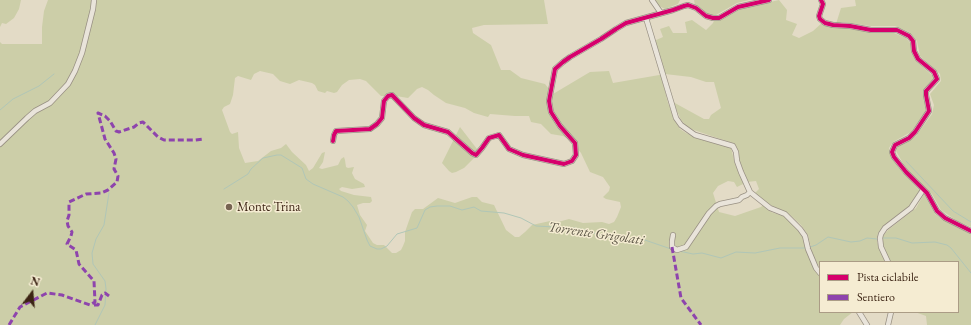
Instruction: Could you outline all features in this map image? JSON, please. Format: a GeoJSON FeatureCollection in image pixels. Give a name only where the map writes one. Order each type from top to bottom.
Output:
{"type":"FeatureCollection","features":[{"type":"Feature","properties":{"kind":"street"},"geometry":{"type":"LineString","coordinates":[[0,144],[35,111],[50,103],[68,84],[82,53],[94,0]]}},
{"type":"Feature","properties":{"kind":"street"},"geometry":{"type":"LineString","coordinates":[[652,0],[660,13]]}},
{"type":"Feature","properties":{"kind":"street"},"geometry":{"type":"LineString","coordinates":[[333,141],[336,131],[370,129],[377,124],[382,118],[384,101],[388,96],[392,95],[414,118],[424,125],[448,132],[476,155],[489,138],[499,135],[509,149],[523,156],[564,164],[572,161],[576,155],[575,143],[560,126],[551,112],[549,101],[556,70],[570,57],[626,23],[660,13],[688,5],[696,8],[706,16],[719,18],[738,7],[769,0]]}},
{"type":"Feature","properties":{"kind":"street"},"geometry":{"type":"LineString","coordinates":[[821,0],[823,4],[819,16],[825,23],[833,26],[850,26],[871,30],[897,30],[909,36],[913,41],[914,51],[918,59],[934,72],[937,79],[926,91],[929,111],[910,138],[895,145],[892,152],[894,157],[906,172],[927,193],[940,215],[971,231]]}},
{"type":"Feature","properties":{"kind":"street"},"geometry":{"type":"LineString","coordinates":[[646,18],[676,118],[681,125],[695,135],[733,146],[741,172],[750,192],[770,208],[785,214],[800,229],[805,236],[808,249],[819,272]]}},
{"type":"Feature","properties":{"kind":"street"},"geometry":{"type":"LineString","coordinates":[[888,261],[881,248],[881,234],[885,228],[911,208],[923,190]]}},
{"type":"Feature","properties":{"kind":"street"},"geometry":{"type":"LineString","coordinates":[[673,235],[672,247],[677,250],[686,246],[709,213],[716,206],[739,200],[750,192]]}},
{"type":"Feature","properties":{"kind":"street"},"geometry":{"type":"LineString","coordinates":[[861,313],[867,325]]}},
{"type":"Feature","properties":{"kind":"street"},"geometry":{"type":"LineString","coordinates":[[888,325],[891,313]]}},
{"type":"Feature","properties":{"kind":"green space"},"geometry":{"type":"Polygon","coordinates":[[[0,0],[21,0],[19,9],[14,18],[6,24],[2,23],[0,27],[0,0]]]}},
{"type":"Feature","properties":{"kind":"green space"},"geometry":{"type":"Polygon","coordinates":[[[48,0],[544,0],[548,24],[484,25],[472,28],[473,33],[491,45],[501,70],[510,70],[521,78],[545,84],[553,94],[590,72],[609,71],[613,83],[665,74],[654,41],[663,37],[660,29],[669,26],[673,33],[687,33],[685,22],[692,20],[706,30],[713,23],[715,18],[718,21],[739,9],[779,0],[787,10],[786,20],[797,24],[792,35],[799,38],[813,31],[823,22],[836,24],[841,8],[856,6],[855,0],[971,0],[971,227],[957,221],[941,210],[932,194],[912,175],[896,151],[897,147],[916,136],[932,114],[934,105],[930,94],[941,81],[940,74],[920,56],[917,41],[909,32],[895,26],[870,26],[842,22],[836,25],[842,28],[870,32],[894,33],[906,38],[911,44],[915,60],[935,78],[927,86],[924,92],[924,99],[927,106],[926,111],[911,132],[893,142],[889,148],[890,153],[899,168],[920,191],[912,204],[884,226],[878,233],[877,242],[885,261],[819,261],[819,266],[813,256],[808,235],[801,225],[788,213],[766,203],[771,212],[786,217],[797,228],[803,237],[809,258],[816,272],[819,274],[819,313],[852,313],[844,319],[840,325],[0,325],[0,42],[2,44],[42,44],[44,11],[48,0]],[[260,71],[254,74],[251,80],[238,76],[235,78],[233,95],[230,104],[222,110],[230,132],[232,134],[238,132],[239,148],[245,163],[258,161],[271,151],[281,148],[286,144],[306,165],[309,171],[313,168],[322,153],[325,152],[323,162],[319,168],[322,169],[338,165],[344,157],[346,167],[354,167],[352,173],[355,179],[364,184],[365,187],[352,189],[342,187],[339,189],[354,195],[371,197],[372,201],[370,203],[357,205],[360,215],[367,225],[365,231],[373,243],[377,245],[384,245],[392,253],[396,253],[401,250],[403,246],[405,241],[405,232],[412,212],[415,209],[423,209],[438,198],[455,203],[472,197],[477,197],[482,202],[494,205],[506,230],[515,237],[519,237],[532,225],[550,221],[558,222],[569,219],[583,223],[602,222],[609,224],[614,222],[621,207],[620,202],[603,197],[609,191],[610,187],[603,177],[590,172],[581,153],[571,141],[563,136],[551,134],[541,124],[531,122],[529,116],[490,114],[488,117],[474,113],[465,108],[446,103],[422,87],[417,89],[408,98],[381,96],[366,81],[360,79],[349,80],[342,85],[337,92],[334,93],[327,91],[325,93],[318,91],[312,83],[299,80],[290,84],[280,81],[273,74],[260,71]],[[665,74],[662,79],[668,103],[676,122],[680,129],[686,133],[731,148],[740,176],[747,181],[735,144],[688,128],[681,120],[673,102],[704,119],[709,119],[711,115],[721,108],[714,82],[706,82],[691,77],[665,74]],[[728,181],[718,186],[713,193],[719,212],[735,216],[761,207],[765,203],[755,193],[759,189],[756,181],[747,182],[737,187],[734,182],[728,181]]]}},
{"type":"Feature","properties":{"kind":"green space"},"geometry":{"type":"Polygon","coordinates":[[[655,0],[680,0],[678,4],[665,9],[659,6],[655,0]]]}},
{"type":"Feature","properties":{"kind":"green space"},"geometry":{"type":"Polygon","coordinates":[[[694,0],[749,0],[737,3],[716,15],[715,18],[702,11],[695,5],[694,0]]]}},
{"type":"Feature","properties":{"kind":"green space"},"geometry":{"type":"Polygon","coordinates":[[[460,127],[477,149],[474,158],[464,168],[452,173],[442,163],[460,127]]]}},
{"type":"Feature","properties":{"kind":"green space"},"geometry":{"type":"Polygon","coordinates":[[[924,194],[935,214],[971,234],[971,325],[927,325],[926,316],[918,313],[959,313],[959,261],[890,261],[882,241],[883,236],[888,230],[916,208],[924,194]]]}},
{"type":"Feature","properties":{"kind":"waterway"},"geometry":{"type":"LineString","coordinates":[[0,110],[13,99],[39,86],[54,74]]}},
{"type":"Feature","properties":{"kind":"waterway","name":"Torrente Grigolati"},"geometry":{"type":"LineString","coordinates":[[224,189],[248,174],[251,169],[263,158],[281,155],[302,168],[306,179],[313,184],[343,197],[348,201],[359,217],[370,246],[377,249],[387,246],[397,234],[417,228],[425,210],[430,207],[450,206],[462,210],[474,207],[481,211],[504,213],[521,218],[536,226],[555,227],[561,230],[574,228],[587,230],[622,241],[628,242],[639,238],[674,250]]}},
{"type":"Feature","properties":{"kind":"waterway"},"geometry":{"type":"LineString","coordinates":[[906,161],[953,211],[971,222]]}},
{"type":"Feature","properties":{"kind":"waterway"},"geometry":{"type":"LineString","coordinates":[[95,325],[105,305],[106,289],[105,281],[93,264],[92,253],[96,239],[104,225],[109,193]]}},
{"type":"Feature","properties":{"kind":"waterway","name":"Torrente Grigolati"},"geometry":{"type":"LineString","coordinates":[[810,247],[828,237],[851,242],[860,241],[867,238],[877,239]]}},
{"type":"Feature","properties":{"kind":"waterway","name":"Torrente Grigolati"},"geometry":{"type":"LineString","coordinates":[[883,238],[896,238],[912,243],[935,242],[947,245],[971,273]]}},
{"type":"Feature","properties":{"kind":"waterway","name":"Torrente Grigolati"},"geometry":{"type":"LineString","coordinates":[[679,251],[693,254],[702,253],[721,258],[736,252],[755,253],[780,248],[806,248]]}},
{"type":"Feature","properties":{"kind":"marked path"},"geometry":{"type":"LineString","coordinates":[[9,325],[20,307],[47,293],[62,295],[90,305],[95,302],[94,281],[79,264],[76,250],[67,244],[72,232],[67,221],[69,215],[69,202],[86,194],[101,193],[108,190],[117,182],[118,176],[114,169],[116,159],[105,139],[98,113],[105,116],[116,131],[119,132],[143,122],[158,137],[164,140],[203,139]]}},
{"type":"Feature","properties":{"kind":"marked path"},"geometry":{"type":"LineString","coordinates":[[672,247],[681,298],[701,325]]}},
{"type":"Feature","properties":{"kind":"marked path"},"geometry":{"type":"LineString","coordinates":[[94,305],[98,305],[102,295],[105,293],[109,296]]}},
{"type":"Feature","properties":{"kind":"cycle path"},"geometry":{"type":"LineString","coordinates":[[333,141],[336,131],[370,129],[377,124],[382,118],[384,101],[388,96],[392,95],[414,118],[424,125],[448,132],[476,155],[489,138],[499,135],[509,149],[523,155],[564,164],[572,161],[576,155],[575,143],[560,126],[551,112],[549,101],[555,69],[563,62],[626,23],[688,5],[696,8],[706,16],[719,18],[738,7],[769,0]]}},
{"type":"Feature","properties":{"kind":"cycle path"},"geometry":{"type":"LineString","coordinates":[[821,0],[823,4],[819,16],[825,23],[871,30],[897,30],[909,36],[913,41],[914,51],[918,59],[934,72],[937,79],[926,91],[929,111],[915,132],[909,138],[895,145],[892,152],[894,157],[906,172],[927,193],[937,211],[945,218],[971,231]]}},
{"type":"Feature","properties":{"kind":"place","name":"Monte Trina"},"geometry":{"type":"Point","coordinates":[229,207]}}]}
